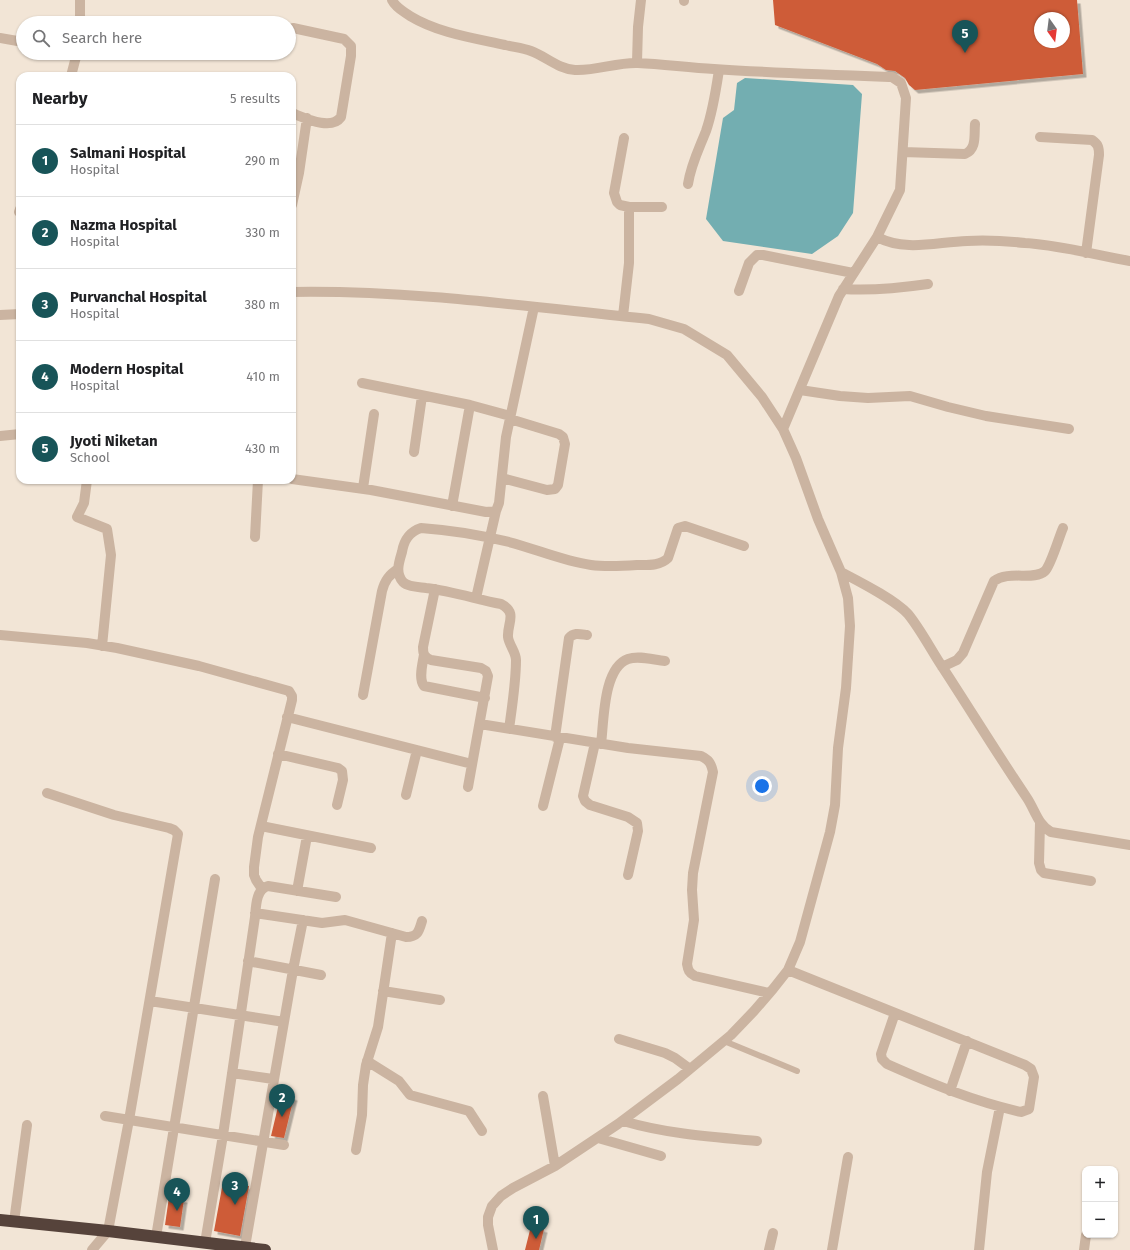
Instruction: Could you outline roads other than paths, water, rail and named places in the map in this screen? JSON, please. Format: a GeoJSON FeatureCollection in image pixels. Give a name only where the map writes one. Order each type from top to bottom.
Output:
{"type":"FeatureCollection","features":[{"type":"Feature","properties":{"kind":"highway"},"geometry":{"type":"LineString","coordinates":[[0,1220],[108,1231],[211,1246],[244,1247],[265,1250]]}},
{"type":"Feature","properties":{"kind":"street"},"geometry":{"type":"LineString","coordinates":[[80,0],[80,16]]}},
{"type":"Feature","properties":{"kind":"street"},"geometry":{"type":"LineString","coordinates":[[392,0],[395,6],[400,10],[430,26],[457,34],[531,51],[562,67],[575,70],[587,70],[637,62],[719,70],[892,77],[901,83],[906,98],[900,190],[877,237],[838,296],[783,429]]}},
{"type":"Feature","properties":{"kind":"street"},"geometry":{"type":"LineString","coordinates":[[637,62],[638,27],[641,0]]}},
{"type":"Feature","properties":{"kind":"street"},"geometry":{"type":"LineString","coordinates":[[296,29],[344,40],[351,46],[351,56],[341,117],[338,121],[326,124],[296,114]]}},
{"type":"Feature","properties":{"kind":"street"},"geometry":{"type":"LineString","coordinates":[[0,38],[16,41]]}},
{"type":"Feature","properties":{"kind":"street"},"geometry":{"type":"LineString","coordinates":[[72,72],[75,60]]}},
{"type":"Feature","properties":{"kind":"street"},"geometry":{"type":"LineString","coordinates":[[688,184],[694,158],[706,131],[713,110],[719,70]]}},
{"type":"Feature","properties":{"kind":"street"},"geometry":{"type":"LineString","coordinates":[[296,187],[307,118]]}},
{"type":"Feature","properties":{"kind":"street"},"geometry":{"type":"LineString","coordinates":[[903,152],[965,154],[970,152],[973,148],[975,124]]}},
{"type":"Feature","properties":{"kind":"street"},"geometry":{"type":"LineString","coordinates":[[1040,137],[1092,140],[1097,143],[1099,148],[1086,253]]}},
{"type":"Feature","properties":{"kind":"street"},"geometry":{"type":"LineString","coordinates":[[624,138],[614,192],[617,202],[620,205],[629,207],[662,207]]}},
{"type":"Feature","properties":{"kind":"street"},"geometry":{"type":"LineString","coordinates":[[623,316],[629,263],[629,207]]}},
{"type":"Feature","properties":{"kind":"street"},"geometry":{"type":"LineString","coordinates":[[877,237],[887,242],[906,246],[967,241],[1025,243],[1054,246],[1130,261]]}},
{"type":"Feature","properties":{"kind":"street"},"geometry":{"type":"LineString","coordinates":[[739,291],[749,263],[757,256],[764,255],[853,273]]}},
{"type":"Feature","properties":{"kind":"street"},"geometry":{"type":"LineString","coordinates":[[843,289],[874,290],[928,284]]}},
{"type":"Feature","properties":{"kind":"street"},"geometry":{"type":"LineString","coordinates":[[296,292],[324,291],[419,295],[649,319],[684,329],[728,355],[762,397],[783,429],[796,458],[818,519],[841,572],[848,598],[850,626],[846,688],[838,748],[835,805],[830,832],[800,942],[788,970],[754,1011],[724,1041],[690,1069],[623,1121],[598,1138],[555,1166],[513,1188],[502,1196],[492,1206],[488,1217],[488,1226],[493,1250]]}},
{"type":"Feature","properties":{"kind":"street"},"geometry":{"type":"LineString","coordinates":[[476,598],[499,503],[506,437],[534,307]]}},
{"type":"Feature","properties":{"kind":"street"},"geometry":{"type":"LineString","coordinates":[[0,315],[16,314]]}},
{"type":"Feature","properties":{"kind":"street"},"geometry":{"type":"LineString","coordinates":[[362,383],[470,405],[510,417],[559,434],[563,437],[565,444],[558,485],[555,489],[547,490],[502,478]]}},
{"type":"Feature","properties":{"kind":"street"},"geometry":{"type":"LineString","coordinates":[[800,390],[840,396],[868,398],[910,396],[986,416],[1069,429]]}},
{"type":"Feature","properties":{"kind":"street"},"geometry":{"type":"LineString","coordinates":[[414,452],[422,396]]}},
{"type":"Feature","properties":{"kind":"street"},"geometry":{"type":"LineString","coordinates":[[452,506],[470,405]]}},
{"type":"Feature","properties":{"kind":"street"},"geometry":{"type":"LineString","coordinates":[[363,488],[374,414]]}},
{"type":"Feature","properties":{"kind":"street"},"geometry":{"type":"LineString","coordinates":[[0,436],[16,434]]}},
{"type":"Feature","properties":{"kind":"street"},"geometry":{"type":"LineString","coordinates":[[296,479],[363,488],[486,512],[496,511]]}},
{"type":"Feature","properties":{"kind":"street"},"geometry":{"type":"LineString","coordinates":[[86,484],[84,503],[77,517],[107,529],[111,555],[102,646]]}},
{"type":"Feature","properties":{"kind":"street"},"geometry":{"type":"LineString","coordinates":[[255,537],[258,484]]}},
{"type":"Feature","properties":{"kind":"street"},"geometry":{"type":"LineString","coordinates":[[509,729],[516,659],[508,640],[511,616],[506,607],[501,604],[435,589],[408,585],[403,582],[399,576],[398,569],[403,546],[408,536],[414,530],[421,528],[434,529],[490,538],[509,542],[572,561],[591,565],[608,566],[660,564],[665,562],[668,558],[678,528],[681,526],[685,526],[744,546]]}},
{"type":"Feature","properties":{"kind":"street"},"geometry":{"type":"LineString","coordinates":[[942,667],[957,660],[963,653],[994,581],[999,577],[1038,574],[1044,571],[1048,566],[1063,528]]}},
{"type":"Feature","properties":{"kind":"street"},"geometry":{"type":"LineString","coordinates":[[363,695],[384,582],[389,575],[398,569]]}},
{"type":"Feature","properties":{"kind":"street"},"geometry":{"type":"LineString","coordinates":[[841,572],[894,603],[907,614],[1027,799],[1044,828],[1051,832],[1130,845]]}},
{"type":"Feature","properties":{"kind":"street"},"geometry":{"type":"LineString","coordinates":[[435,589],[423,647],[424,654],[421,682],[424,686],[484,698]]}},
{"type":"Feature","properties":{"kind":"street"},"geometry":{"type":"LineString","coordinates":[[0,634],[102,646],[199,666],[289,691],[292,696],[261,826],[254,867],[256,880],[262,889]]}},
{"type":"Feature","properties":{"kind":"street"},"geometry":{"type":"LineString","coordinates":[[543,806],[558,737],[569,638],[572,634],[587,635]]}},
{"type":"Feature","properties":{"kind":"street"},"geometry":{"type":"LineString","coordinates":[[424,654],[426,658],[431,660],[481,668],[486,671],[488,676],[468,787]]}},
{"type":"Feature","properties":{"kind":"street"},"geometry":{"type":"LineString","coordinates":[[628,875],[638,831],[637,823],[628,817],[590,805],[585,802],[583,796],[598,743],[609,684],[614,671],[621,663],[636,657],[665,661]]}},
{"type":"Feature","properties":{"kind":"street"},"geometry":{"type":"LineString","coordinates":[[287,717],[472,764]]}},
{"type":"Feature","properties":{"kind":"street"},"geometry":{"type":"LineString","coordinates":[[480,724],[598,743],[701,756],[708,759],[711,764],[712,772],[693,873],[692,890],[694,920],[687,964],[688,970],[694,976],[769,993]]}},
{"type":"Feature","properties":{"kind":"street"},"geometry":{"type":"LineString","coordinates":[[406,795],[417,750]]}},
{"type":"Feature","properties":{"kind":"street"},"geometry":{"type":"LineString","coordinates":[[278,754],[338,768],[342,771],[343,780],[337,805]]}},
{"type":"Feature","properties":{"kind":"street"},"geometry":{"type":"LineString","coordinates":[[47,793],[114,815],[168,828],[174,830],[178,834],[150,1001],[108,1231],[92,1250]]}},
{"type":"Feature","properties":{"kind":"street"},"geometry":{"type":"LineString","coordinates":[[1040,823],[1039,863],[1041,870],[1044,872],[1091,881]]}},
{"type":"Feature","properties":{"kind":"street"},"geometry":{"type":"LineString","coordinates":[[261,826],[371,848]]}},
{"type":"Feature","properties":{"kind":"street"},"geometry":{"type":"LineString","coordinates":[[297,891],[307,836]]}},
{"type":"Feature","properties":{"kind":"street"},"geometry":{"type":"LineString","coordinates":[[156,1237],[215,879]]}},
{"type":"Feature","properties":{"kind":"street"},"geometry":{"type":"LineString","coordinates":[[211,1246],[223,1135],[259,893],[262,889],[268,886],[336,897]]}},
{"type":"Feature","properties":{"kind":"street"},"geometry":{"type":"LineString","coordinates":[[255,913],[322,923],[346,920],[406,937],[415,936],[419,932],[422,921]]}},
{"type":"Feature","properties":{"kind":"street"},"geometry":{"type":"LineString","coordinates":[[244,1247],[273,1079],[303,920]]}},
{"type":"Feature","properties":{"kind":"street"},"geometry":{"type":"LineString","coordinates":[[356,1150],[362,1115],[363,1085],[367,1061],[378,1027],[392,933]]}},
{"type":"Feature","properties":{"kind":"street"},"geometry":{"type":"LineString","coordinates":[[248,961],[321,975]]}},
{"type":"Feature","properties":{"kind":"street"},"geometry":{"type":"LineString","coordinates":[[788,970],[1025,1064],[1032,1072],[1034,1078],[1029,1110],[1021,1112],[967,1098],[884,1062],[882,1054],[895,1013]]}},
{"type":"Feature","properties":{"kind":"street"},"geometry":{"type":"LineString","coordinates":[[383,990],[440,1000]]}},
{"type":"Feature","properties":{"kind":"street"},"geometry":{"type":"LineString","coordinates":[[150,1001],[284,1022]]}},
{"type":"Feature","properties":{"kind":"street"},"geometry":{"type":"LineString","coordinates":[[619,1039],[665,1053],[690,1069]]}},
{"type":"Feature","properties":{"kind":"street"},"geometry":{"type":"LineString","coordinates":[[950,1091],[967,1041]]}},
{"type":"Feature","properties":{"kind":"street"},"geometry":{"type":"LineString","coordinates":[[367,1061],[399,1081],[410,1095],[468,1111],[482,1131]]}},
{"type":"Feature","properties":{"kind":"street"},"geometry":{"type":"LineString","coordinates":[[232,1072],[273,1079]]}},
{"type":"Feature","properties":{"kind":"street"},"geometry":{"type":"LineString","coordinates":[[543,1096],[555,1166]]}},
{"type":"Feature","properties":{"kind":"street"},"geometry":{"type":"LineString","coordinates":[[979,1250],[988,1172],[1000,1107]]}},
{"type":"Feature","properties":{"kind":"street"},"geometry":{"type":"LineString","coordinates":[[104,1116],[174,1126],[284,1145]]}},
{"type":"Feature","properties":{"kind":"street"},"geometry":{"type":"LineString","coordinates":[[623,1121],[664,1131],[697,1136],[757,1141]]}},
{"type":"Feature","properties":{"kind":"street"},"geometry":{"type":"LineString","coordinates":[[14,1222],[27,1125]]}},
{"type":"Feature","properties":{"kind":"street"},"geometry":{"type":"LineString","coordinates":[[598,1138],[661,1156]]}},
{"type":"Feature","properties":{"kind":"street"},"geometry":{"type":"LineString","coordinates":[[832,1250],[848,1157]]}},
{"type":"Feature","properties":{"kind":"street"},"geometry":{"type":"LineString","coordinates":[[769,1250],[773,1233]]}},
{"type":"Feature","properties":{"kind":"street"},"geometry":{"type":"LineString","coordinates":[[1084,1250],[1086,1238]]}},
{"type":"Feature","properties":{"kind":"lane"},"geometry":{"type":"LineString","coordinates":[[724,1041],[797,1071]]}},
{"type":"Feature","properties":{"kind":"water"},"geometry":{"type":"Polygon","coordinates":[[[745,78],[853,85],[862,94],[853,213],[838,236],[812,254],[723,241],[706,219],[723,118],[734,110],[737,83],[745,78]]]}},
{"type":"Feature","properties":{"kind":"place","name":"Jyoti Niketan"},"geometry":{"type":"Point","coordinates":[965,53]}},
{"type":"Feature","properties":{"kind":"place","name":"Nazma Hospital"},"geometry":{"type":"Point","coordinates":[282,1117]}},
{"type":"Feature","properties":{"kind":"place","name":"Purvanchal Hospital"},"geometry":{"type":"Point","coordinates":[235,1205]}},
{"type":"Feature","properties":{"kind":"place","name":"Modern Hospital"},"geometry":{"type":"Point","coordinates":[177,1211]}},
{"type":"Feature","properties":{"kind":"place","name":"Salmani Hospital"},"geometry":{"type":"Point","coordinates":[536,1239]}}]}
